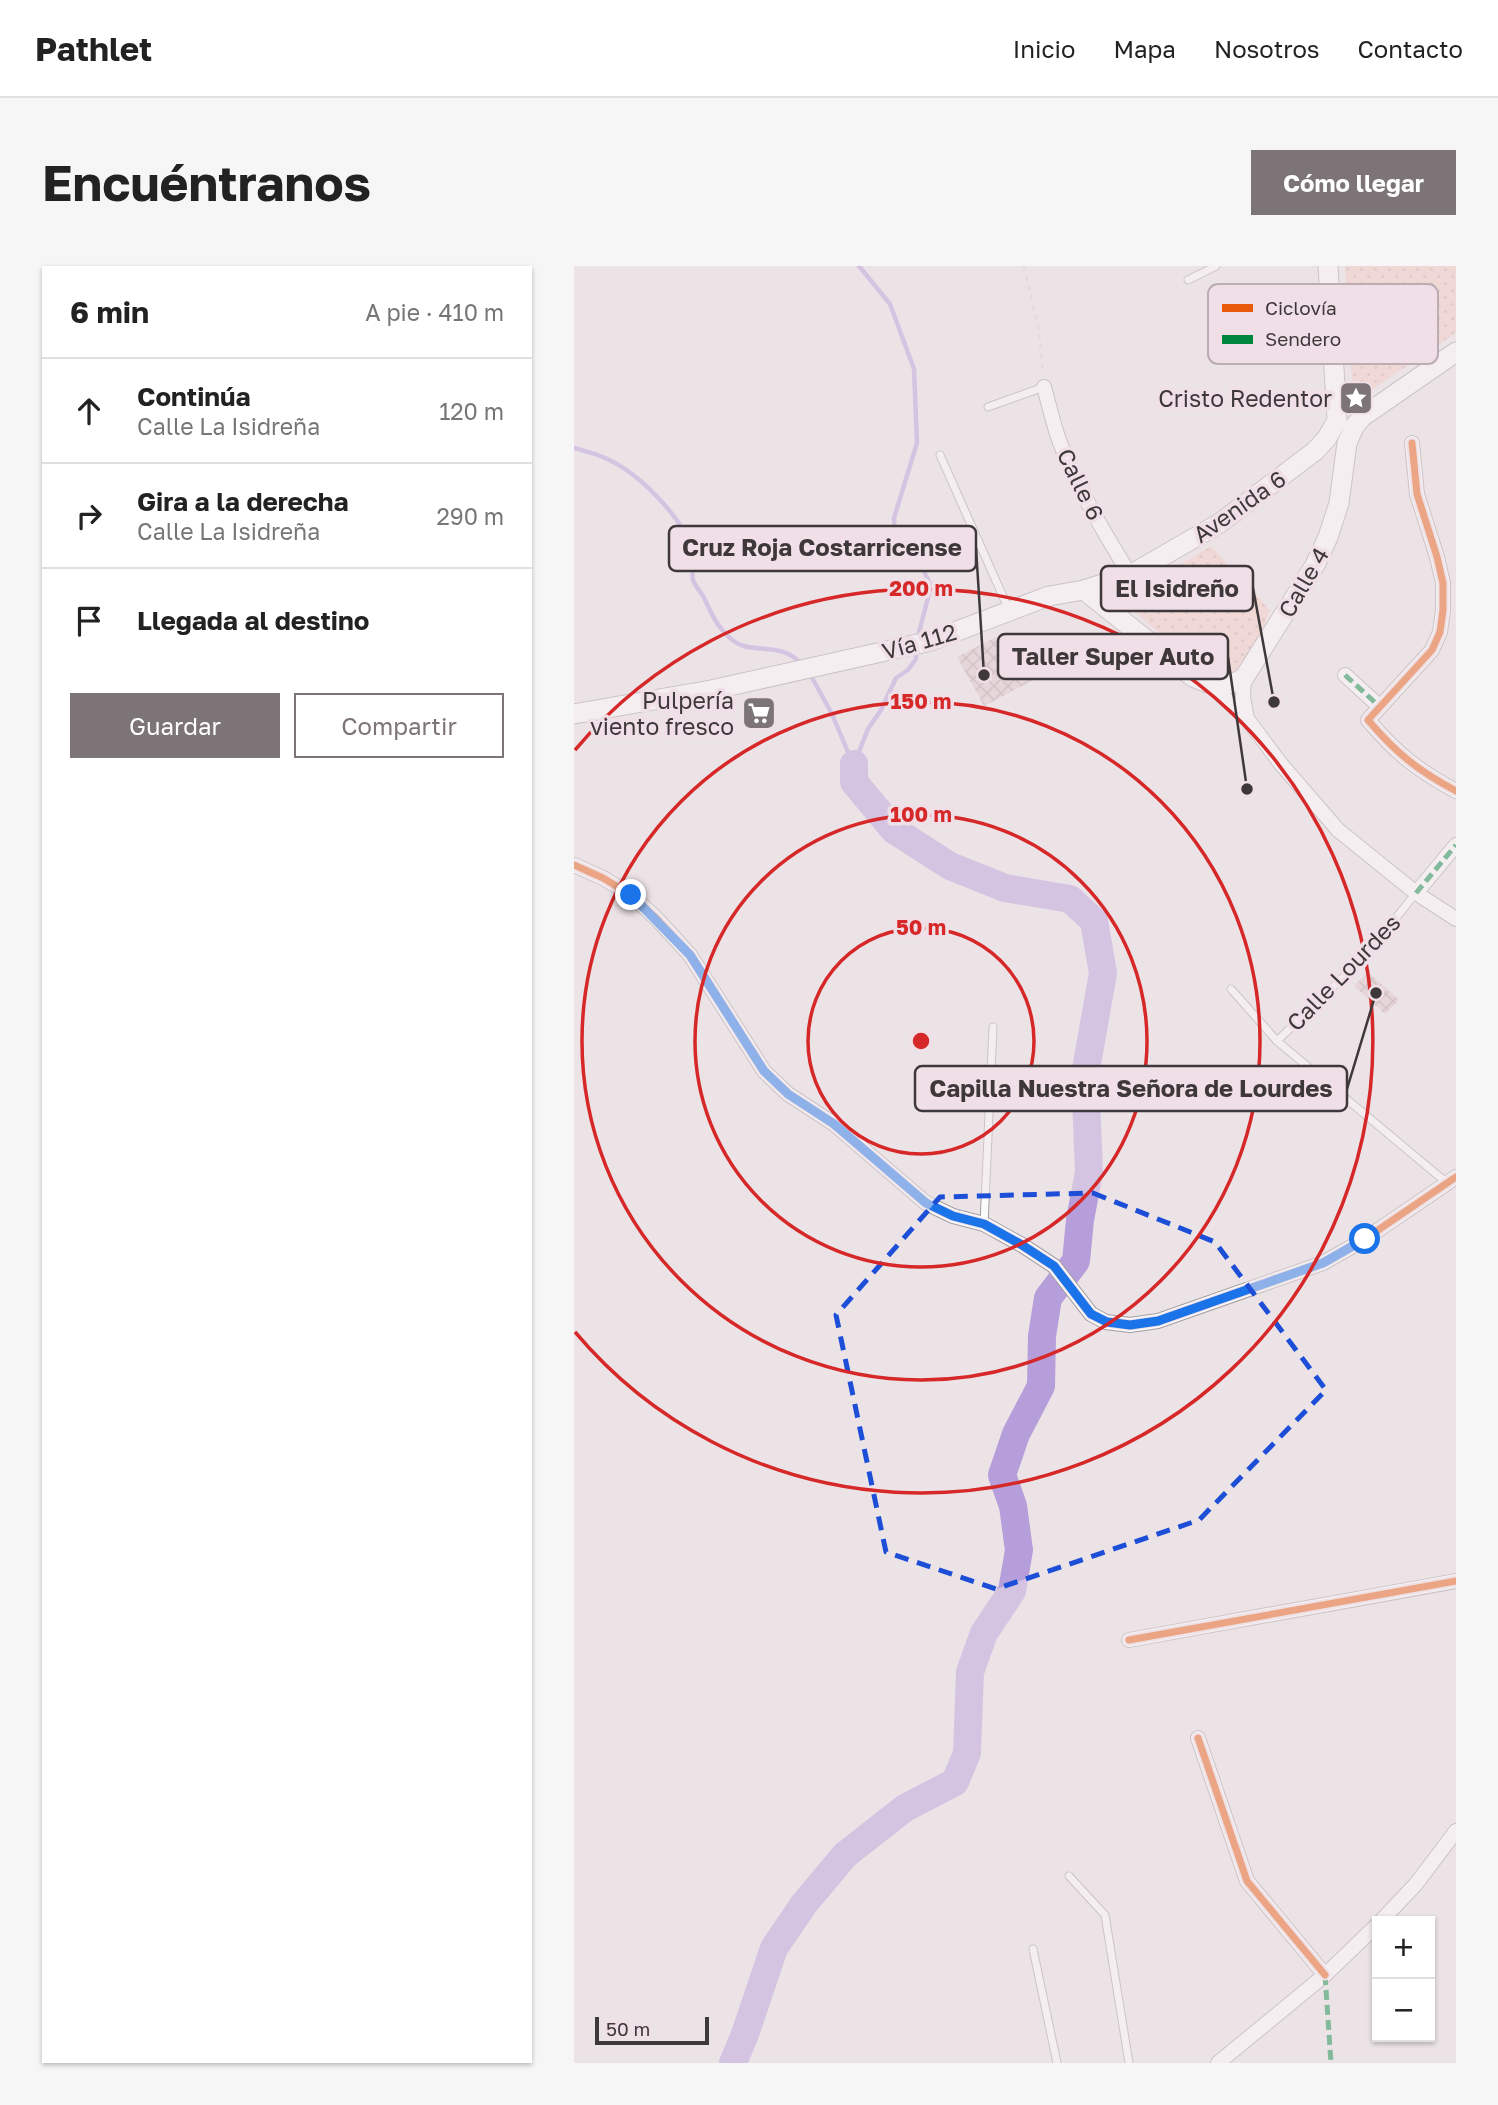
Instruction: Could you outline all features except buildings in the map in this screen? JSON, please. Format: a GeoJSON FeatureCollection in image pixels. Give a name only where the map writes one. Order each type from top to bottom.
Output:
{"type":"FeatureCollection","features":[{"type":"Feature","properties":{"kind":"main road"},"geometry":{"type":"LineString","coordinates":[[1328,266],[1329,284]]}},
{"type":"Feature","properties":{"kind":"main road"},"geometry":{"type":"LineString","coordinates":[[1338,413],[1350,421],[1362,417],[1456,352]]}},
{"type":"Feature","properties":{"kind":"main road"},"geometry":{"type":"LineString","coordinates":[[1314,452],[1327,438],[1338,413],[1335,364]]}},
{"type":"Feature","properties":{"kind":"main road"},"geometry":{"type":"LineString","coordinates":[[1314,452],[1326,450],[1343,461],[1349,435],[1362,417]]}},
{"type":"Feature","properties":{"kind":"main road","name":"Avenida 6"},"geometry":{"type":"LineString","coordinates":[[1084,590],[1130,575],[1220,523],[1314,452]]}},
{"type":"Feature","properties":{"kind":"main road","name":"Calle 4"},"geometry":{"type":"LineString","coordinates":[[1229,683],[1315,565],[1339,503],[1343,461]]}},
{"type":"Feature","properties":{"kind":"main road"},"geometry":{"type":"LineString","coordinates":[[1120,619],[1114,607],[1113,593],[1130,575]]}},
{"type":"Feature","properties":{"kind":"main road"},"geometry":{"type":"LineString","coordinates":[[1084,590],[1192,677],[1229,683]]}},
{"type":"Feature","properties":{"kind":"main road","name":"Vía 112"},"geometry":{"type":"LineString","coordinates":[[574,714],[711,690],[931,641],[1062,593],[1084,590]]}},
{"type":"Feature","properties":{"kind":"street","name":"Calle 6"},"geometry":{"type":"LineString","coordinates":[[1044,387],[1059,439],[1076,478],[1130,575]]}},
{"type":"Feature","properties":{"kind":"street"},"geometry":{"type":"LineString","coordinates":[[1412,443],[1417,494],[1443,583],[1440,632],[1432,650],[1368,720],[1392,748],[1412,765],[1456,791]]}},
{"type":"Feature","properties":{"kind":"street"},"geometry":{"type":"LineString","coordinates":[[1346,675],[1380,707]]}},
{"type":"Feature","properties":{"kind":"street"},"geometry":{"type":"LineString","coordinates":[[1229,683],[1248,720],[1281,764],[1338,830],[1416,893],[1456,919]]}},
{"type":"Feature","properties":{"kind":"street"},"geometry":{"type":"LineString","coordinates":[[1229,683],[1243,697],[1248,720]]}},
{"type":"Feature","properties":{"kind":"street"},"geometry":{"type":"LineString","coordinates":[[1416,893],[1456,845]]}},
{"type":"Feature","properties":{"kind":"street"},"geometry":{"type":"LineString","coordinates":[[574,865],[631,895],[690,955],[764,1071],[788,1094],[834,1124],[926,1203],[953,1216],[984,1224],[1054,1266],[1091,1314],[1107,1322],[1130,1325],[1158,1321],[1323,1263],[1365,1239],[1452,1180]]}},
{"type":"Feature","properties":{"kind":"street"},"geometry":{"type":"LineString","coordinates":[[1129,1640],[1456,1581]]}},
{"type":"Feature","properties":{"kind":"street"},"geometry":{"type":"LineString","coordinates":[[1198,1738],[1247,1881],[1325,1975]]}},
{"type":"Feature","properties":{"kind":"street"},"geometry":{"type":"LineString","coordinates":[[1386,1916],[1416,1884],[1456,1831]]}},
{"type":"Feature","properties":{"kind":"street"},"geometry":{"type":"LineString","coordinates":[[1218,2063],[1325,1975],[1372,1930]]}},
{"type":"Feature","properties":{"kind":"lane"},"geometry":{"type":"LineString","coordinates":[[1188,280],[1216,266]]}},
{"type":"Feature","properties":{"kind":"lane"},"geometry":{"type":"LineString","coordinates":[[988,407],[1044,387]]}},
{"type":"Feature","properties":{"kind":"lane"},"geometry":{"type":"LineString","coordinates":[[940,455],[1009,611]]}},
{"type":"Feature","properties":{"kind":"lane","name":"Calle Lourdes"},"geometry":{"type":"LineString","coordinates":[[1416,893],[1365,956],[1277,1041],[1452,1180]]}},
{"type":"Feature","properties":{"kind":"lane"},"geometry":{"type":"LineString","coordinates":[[1231,989],[1277,1041]]}},
{"type":"Feature","properties":{"kind":"lane"},"geometry":{"type":"LineString","coordinates":[[984,1224],[993,1027]]}},
{"type":"Feature","properties":{"kind":"lane"},"geometry":{"type":"LineString","coordinates":[[1069,1876],[1105,1915],[1129,2063]]}},
{"type":"Feature","properties":{"kind":"lane"},"geometry":{"type":"LineString","coordinates":[[1033,1949],[1057,2063]]}},
{"type":"Feature","properties":{"kind":"path"},"geometry":{"type":"LineString","coordinates":[[1024,266],[1039,331],[1044,387]]}},
{"type":"Feature","properties":{"kind":"highlighted area"},"geometry":{"type":"Polygon","coordinates":[[[1093,1193],[1215,1242],[1326,1390],[1199,1520],[996,1589],[886,1552],[836,1315],[940,1197],[1093,1193]]]}},
{"type":"Feature","properties":{"kind":"shaded area"},"geometry":{"type":"Polygon","coordinates":[[[1345,266],[1456,266],[1456,333],[1438,345],[1438,284],[1346,284],[1345,266]]]}},
{"type":"Feature","properties":{"kind":"shaded area"},"geometry":{"type":"Polygon","coordinates":[[[1351,364],[1410,364],[1371,390],[1352,380],[1351,364]]]}},
{"type":"Feature","properties":{"kind":"shaded area"},"geometry":{"type":"Polygon","coordinates":[[[1211,546],[1270,610],[1248,657],[1235,671],[1224,676],[1200,668],[1128,606],[1122,595],[1125,590],[1171,570],[1211,546]]]}},
{"type":"Feature","properties":{"kind":"waterway"},"geometry":{"type":"LineString","coordinates":[[859,266],[890,304],[914,369],[917,443],[894,518],[895,539],[920,563],[931,586],[917,640]]}},
{"type":"Feature","properties":{"kind":"waterway"},"geometry":{"type":"LineString","coordinates":[[574,448],[618,465],[645,485],[670,511],[688,539],[693,553],[694,582],[718,624],[730,638],[746,647],[785,652],[802,665]]}},
{"type":"Feature","properties":{"kind":"waterway"},"geometry":{"type":"LineString","coordinates":[[854,764],[868,729],[881,710],[896,678],[908,670],[916,659],[916,649]]}},
{"type":"Feature","properties":{"kind":"waterway"},"geometry":{"type":"LineString","coordinates":[[810,674],[832,714],[853,764]]}},
{"type":"Feature","properties":{"kind":"waterway"},"geometry":{"type":"LineString","coordinates":[[733,2063],[774,1948],[804,1904],[845,1855],[905,1808],[955,1782],[967,1753],[970,1672],[984,1633],[1012,1591],[1019,1550],[1013,1506],[1002,1475],[1016,1434],[1041,1386],[1042,1336],[1048,1298],[1076,1261],[1089,1172],[1085,1075],[1103,973],[1094,921],[1070,899],[1005,888],[950,866],[894,830],[854,782],[854,764]]}},
{"type":"Feature","properties":{"kind":"marked path"},"geometry":{"type":"LineString","coordinates":[[1345,675],[1380,707]]}},
{"type":"Feature","properties":{"kind":"marked path"},"geometry":{"type":"LineString","coordinates":[[1416,893],[1456,845]]}},
{"type":"Feature","properties":{"kind":"marked path"},"geometry":{"type":"LineString","coordinates":[[1325,1975],[1331,2063]]}},
{"type":"Feature","properties":{"kind":"cycle path"},"geometry":{"type":"LineString","coordinates":[[1412,443],[1417,494],[1443,583],[1440,632],[1432,650],[1368,720],[1408,760],[1456,791]]}},
{"type":"Feature","properties":{"kind":"cycle path"},"geometry":{"type":"LineString","coordinates":[[574,865],[631,895],[657,919],[690,955],[764,1071],[788,1094],[834,1124],[926,1203],[953,1216],[984,1224],[1054,1266],[1091,1314],[1106,1322],[1130,1325],[1158,1321],[1323,1263],[1365,1239],[1456,1177]]}},
{"type":"Feature","properties":{"kind":"cycle path"},"geometry":{"type":"LineString","coordinates":[[1129,1640],[1456,1581]]}},
{"type":"Feature","properties":{"kind":"cycle path"},"geometry":{"type":"LineString","coordinates":[[1198,1738],[1247,1881],[1325,1975]]}},
{"type":"Feature","properties":{"kind":"place","name":"Cristo Redentor"},"geometry":{"type":"Point","coordinates":[1356,398]}},
{"type":"Feature","properties":{"kind":"place","name":"Cruz Roja Costarricense"},"geometry":{"type":"Point","coordinates":[984,675]}},
{"type":"Feature","properties":{"kind":"place","name":"El Isidreño"},"geometry":{"type":"Point","coordinates":[1274,702]}},
{"type":"Feature","properties":{"kind":"place","name":"Pulpería viento fresco"},"geometry":{"type":"Point","coordinates":[759,713]}},
{"type":"Feature","properties":{"kind":"place","name":"Taller Super Auto"},"geometry":{"type":"Point","coordinates":[1247,789]}},
{"type":"Feature","properties":{"kind":"place","name":"Capilla Nuestra Señora de Lourdes"},"geometry":{"type":"Point","coordinates":[1376,993]}},
{"type":"Feature","properties":{"kind":"route"},"geometry":{"type":"LineString","coordinates":[[631,895],[690,955],[764,1071],[788,1094],[834,1124],[926,1203],[953,1216],[984,1224],[1054,1266],[1091,1314],[1107,1322],[1130,1325],[1158,1321],[1323,1263],[1365,1239]]}}]}
